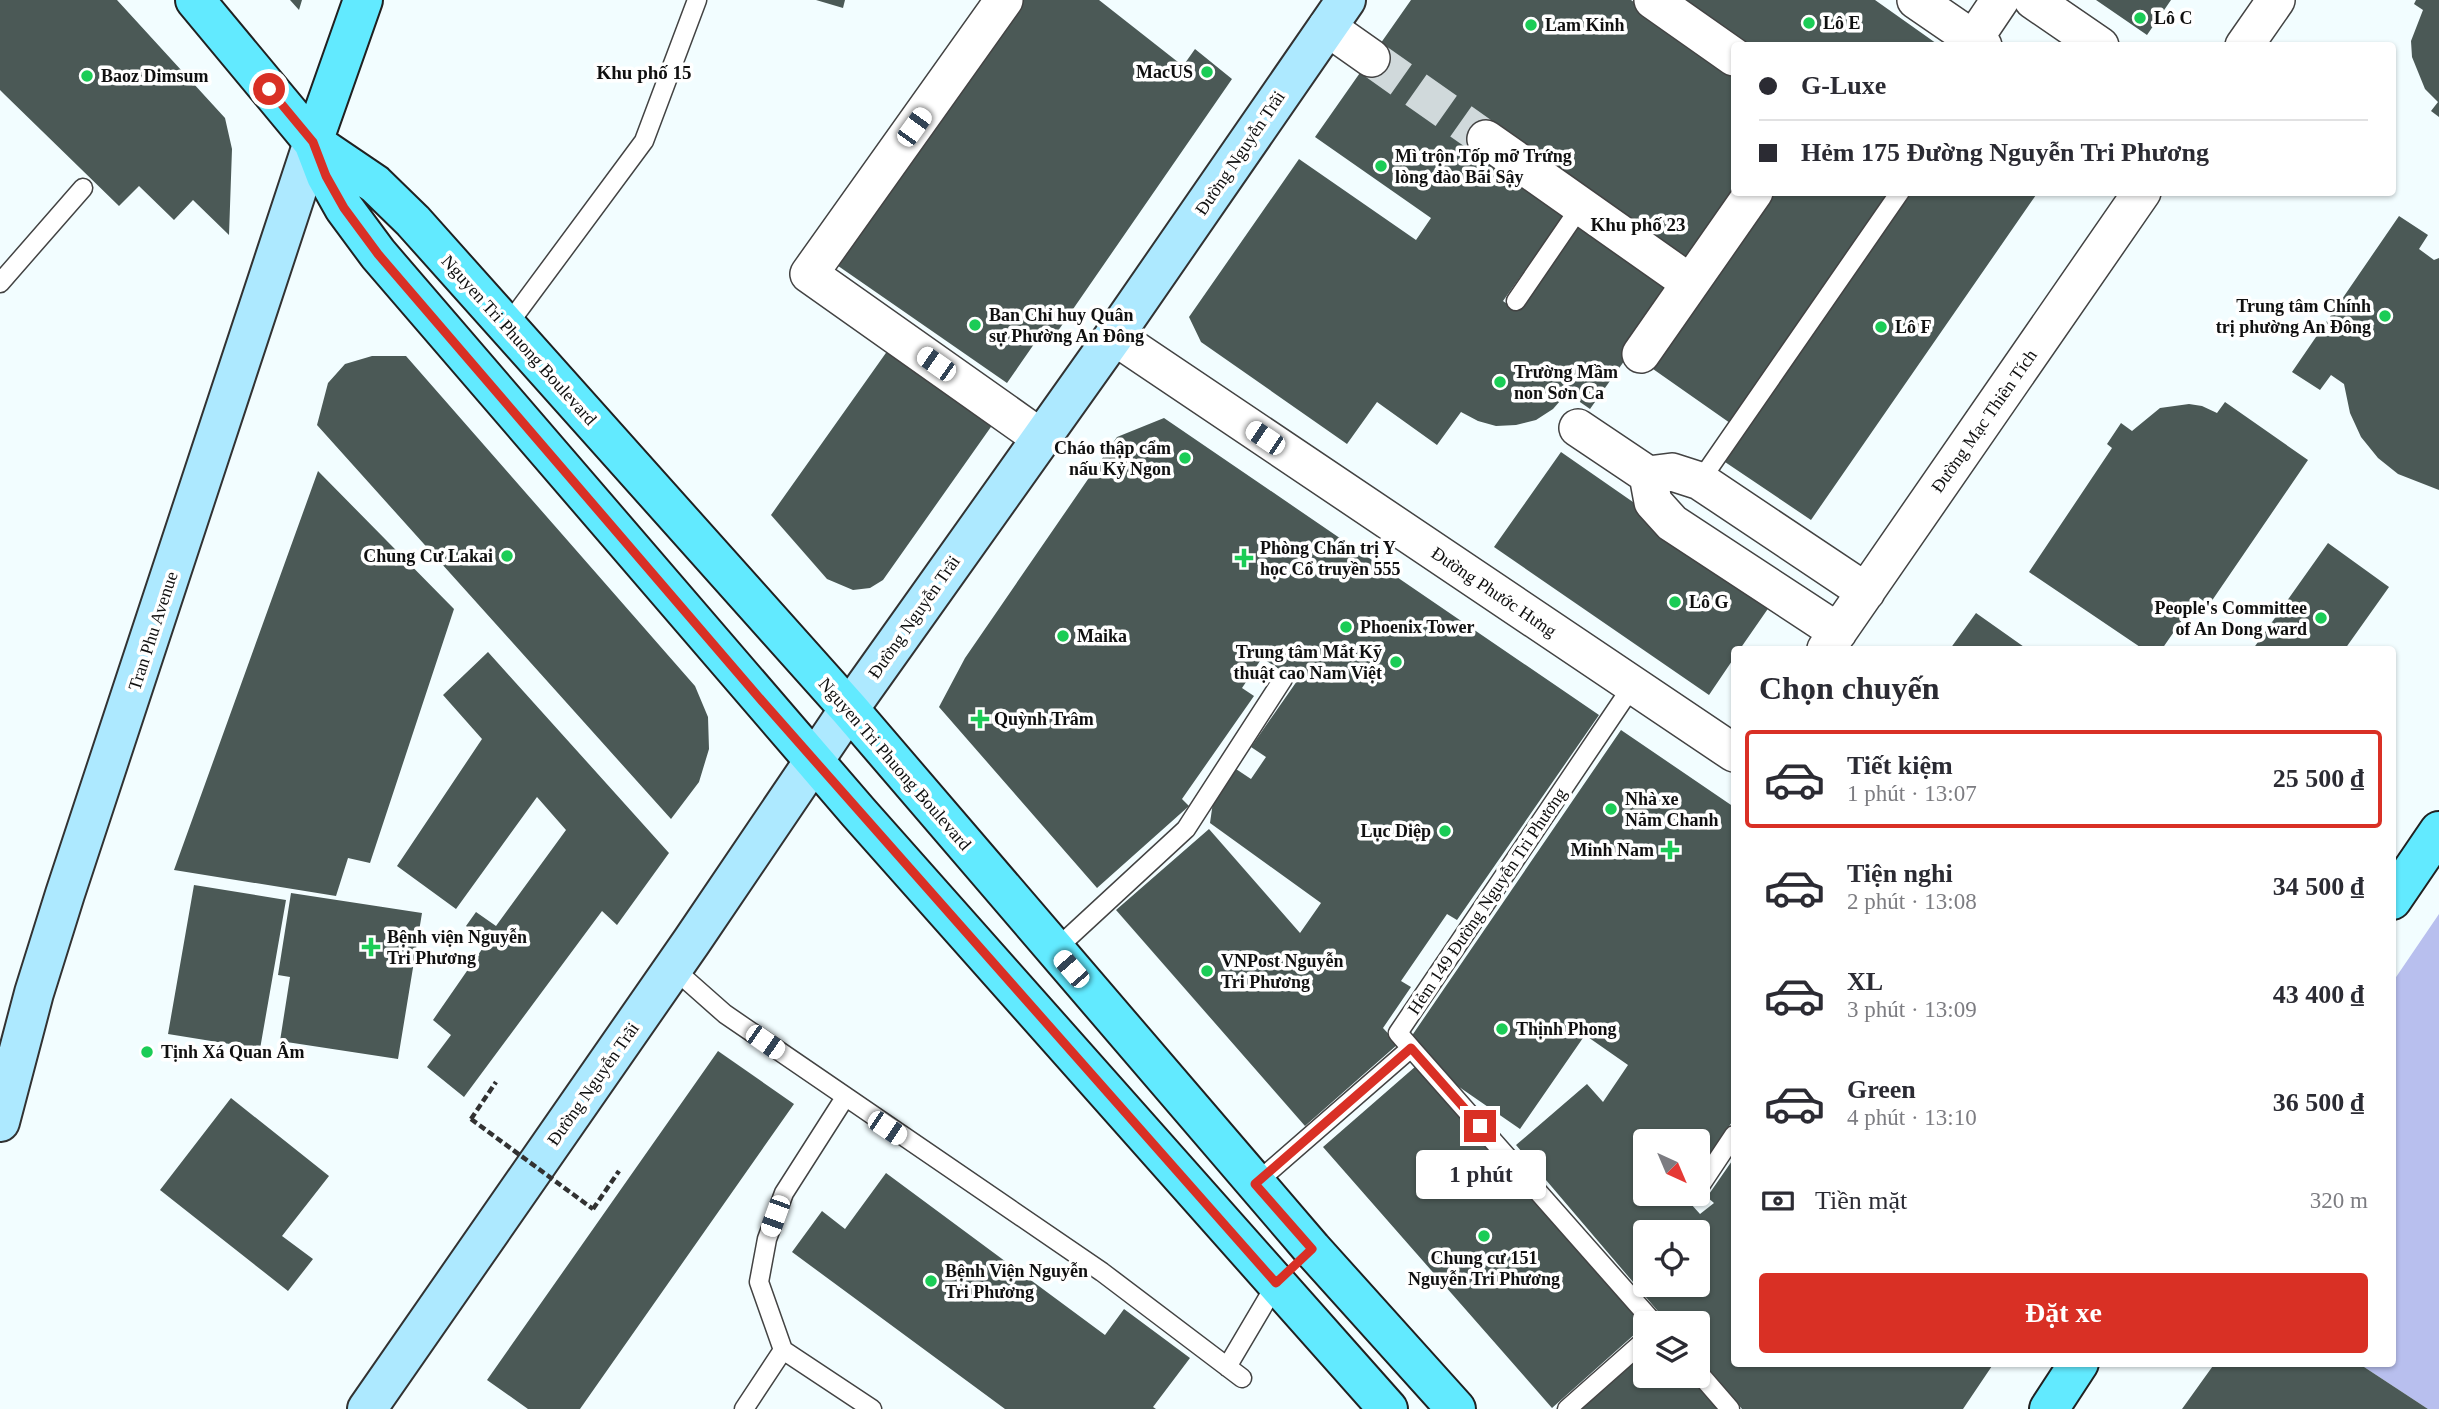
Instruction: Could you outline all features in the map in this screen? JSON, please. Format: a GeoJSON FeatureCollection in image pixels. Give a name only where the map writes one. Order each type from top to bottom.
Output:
{"type":"FeatureCollection","features":[{"type":"Feature","properties":{"kind":"main road","name":"Nguyen Tri Phuong Boulevard"},"geometry":{"type":"LineString","coordinates":[[195,0],[313,142],[326,176],[344,208],[372,246],[814,762],[1388,1409]]}},
{"type":"Feature","properties":{"kind":"main road"},"geometry":{"type":"LineString","coordinates":[[313,142],[363,0]]}},
{"type":"Feature","properties":{"kind":"main road","name":"Đường Nguyễn Trãi"},"geometry":{"type":"LineString","coordinates":[[367,1409],[849,709],[1114,336],[1336,13]]}},
{"type":"Feature","properties":{"kind":"main road","name":"Nguyen Tri Phuong Boulevard"},"geometry":{"type":"LineString","coordinates":[[313,142],[345,161],[395,202],[849,709],[1255,1184],[1456,1409]]}},
{"type":"Feature","properties":{"kind":"main road","name":"Tran Phu Avenue"},"geometry":{"type":"LineString","coordinates":[[0,1122],[34,993],[65,894],[313,142]]}},
{"type":"Feature","properties":{"kind":"main road"},"geometry":{"type":"LineString","coordinates":[[2396,894],[2439,831]]}},
{"type":"Feature","properties":{"kind":"main road"},"geometry":{"type":"LineString","coordinates":[[1276,1283],[1312,1249]]}},
{"type":"Feature","properties":{"kind":"main road"},"geometry":{"type":"LineString","coordinates":[[2049,1409],[2076,1367]]}},
{"type":"Feature","properties":{"kind":"street"},"geometry":{"type":"LineString","coordinates":[[1004,0],[809,274],[1041,438]]}},
{"type":"Feature","properties":{"kind":"street"},"geometry":{"type":"LineString","coordinates":[[1653,0],[1731,55]]}},
{"type":"Feature","properties":{"kind":"street"},"geometry":{"type":"LineString","coordinates":[[1916,0],[1974,42]]}},
{"type":"Feature","properties":{"kind":"street"},"geometry":{"type":"LineString","coordinates":[[1976,42],[2000,0]]}},
{"type":"Feature","properties":{"kind":"street"},"geometry":{"type":"LineString","coordinates":[[2033,0],[2094,42]]}},
{"type":"Feature","properties":{"kind":"street"},"geometry":{"type":"LineString","coordinates":[[2247,42],[2276,0]]}},
{"type":"Feature","properties":{"kind":"street"},"geometry":{"type":"LineString","coordinates":[[1336,13],[1371,58]]}},
{"type":"Feature","properties":{"kind":"street"},"geometry":{"type":"LineString","coordinates":[[1486,139],[1690,284]]}},
{"type":"Feature","properties":{"kind":"street"},"geometry":{"type":"LineString","coordinates":[[1641,354],[1751,196]]}},
{"type":"Feature","properties":{"kind":"street","name":"Đường Mạc Thiên Tích"},"geometry":{"type":"LineString","coordinates":[[1832,641],[2139,196]]}},
{"type":"Feature","properties":{"kind":"street","name":"Đường Phước Hưng"},"geometry":{"type":"LineString","coordinates":[[1114,336],[1731,751]]}},
{"type":"Feature","properties":{"kind":"street"},"geometry":{"type":"LineString","coordinates":[[1578,428],[1647,475],[1672,472],[1700,481],[1866,592]]}},
{"type":"Feature","properties":{"kind":"street"},"geometry":{"type":"LineString","coordinates":[[1647,475],[1653,502],[1672,523],[1832,641]]}},
{"type":"Feature","properties":{"kind":"lane"},"geometry":{"type":"LineString","coordinates":[[507,327],[644,141],[697,0]]}},
{"type":"Feature","properties":{"kind":"lane"},"geometry":{"type":"LineString","coordinates":[[0,283],[83,188]]}},
{"type":"Feature","properties":{"kind":"lane"},"geometry":{"type":"LineString","coordinates":[[1700,481],[1897,196]]}},
{"type":"Feature","properties":{"kind":"lane"},"geometry":{"type":"LineString","coordinates":[[1516,301],[1581,206]]}},
{"type":"Feature","properties":{"kind":"lane"},"geometry":{"type":"LineString","coordinates":[[1055,950],[1186,829],[1283,679]]}},
{"type":"Feature","properties":{"kind":"lane","name":"Hẻm 149 Đường Nguyễn Tri Phương"},"geometry":{"type":"LineString","coordinates":[[1411,1048],[1398,1033],[1633,685]]}},
{"type":"Feature","properties":{"kind":"lane"},"geometry":{"type":"LineString","coordinates":[[673,968],[725,1014],[844,1099],[1102,1272],[1234,1372],[1276,1283]]}},
{"type":"Feature","properties":{"kind":"lane"},"geometry":{"type":"LineString","coordinates":[[1255,1184],[1411,1048],[1643,1311]]}},
{"type":"Feature","properties":{"kind":"lane"},"geometry":{"type":"LineString","coordinates":[[844,1099],[784,1193],[767,1239],[759,1282],[783,1350],[872,1409]]}},
{"type":"Feature","properties":{"kind":"lane"},"geometry":{"type":"LineString","coordinates":[[1710,1170],[1731,1139]]}},
{"type":"Feature","properties":{"kind":"lane"},"geometry":{"type":"LineString","coordinates":[[744,1409],[783,1350]]}},
{"type":"Feature","properties":{"kind":"lane"},"geometry":{"type":"LineString","coordinates":[[1567,1409],[1633,1351]]}},
{"type":"Feature","properties":{"kind":"lane"},"geometry":{"type":"LineString","coordinates":[[1710,1386],[1730,1409]]}},
{"type":"Feature","properties":{"kind":"path"},"geometry":{"type":"LineString","coordinates":[[496,1082],[471,1119],[593,1209],[619,1171]]}},
{"type":"Feature","properties":{"kind":"shaded area"},"geometry":{"type":"Polygon","coordinates":[[[2439,914],[2439,1409],[2428,1409],[2364,1367],[2396,1367],[2396,977],[2439,914]]]}},
{"type":"Feature","properties":{"kind":"building"},"geometry":{"type":"Polygon","coordinates":[[[0,0],[117,0],[225,118],[232,149],[229,235],[193,200],[174,220],[139,186],[119,206],[0,90],[0,0]]]}},
{"type":"Feature","properties":{"kind":"building"},"geometry":{"type":"Polygon","coordinates":[[[290,0],[302,0],[299,10],[290,0]]]}},
{"type":"Feature","properties":{"kind":"building"},"geometry":{"type":"Polygon","coordinates":[[[816,0],[845,0],[843,8],[816,0]]]}},
{"type":"Feature","properties":{"kind":"building"},"geometry":{"type":"Polygon","coordinates":[[[1016,0],[1099,0],[1183,66],[1195,49],[1232,79],[1051,341],[1041,334],[1007,383],[831,261],[1016,0]]]}},
{"type":"Feature","properties":{"kind":"building"},"geometry":{"type":"Polygon","coordinates":[[[1411,0],[1631,0],[1731,70],[1732,196],[1691,265],[1565,214],[1503,301],[1517,311],[1579,224],[1674,291],[1590,409],[1567,393],[1553,409],[1536,420],[1516,425],[1496,426],[1461,412],[1437,445],[1377,402],[1347,444],[1201,342],[1189,317],[1299,159],[1416,240],[1431,218],[1315,137],[1411,0]]]}},
{"type":"Feature","properties":{"kind":"building","name":"Lô E"},"geometry":{"type":"Polygon","coordinates":[[[1679,0],[1875,0],[1934,42],[1738,42],[1679,0]]]}},
{"type":"Feature","properties":{"kind":"building","name":"Lô C"},"geometry":{"type":"Polygon","coordinates":[[[2096,0],[2171,0],[2147,35],[2096,0]]]}},
{"type":"Feature","properties":{"kind":"building"},"geometry":{"type":"Polygon","coordinates":[[[2416,0],[2439,0],[2439,117],[2431,111],[2438,102],[2425,89],[2412,57],[2411,41],[2423,10],[2414,4],[2416,0]]]}},
{"type":"Feature","properties":{"kind":"building"},"geometry":{"type":"Polygon","coordinates":[[[1759,196],[1888,196],[1730,423],[1643,362],[1759,196]]]}},
{"type":"Feature","properties":{"kind":"building","name":"Lô F"},"geometry":{"type":"Polygon","coordinates":[[[1908,196],[2035,196],[1811,520],[1725,462],[1908,196]]]}},
{"type":"Feature","properties":{"kind":"building","name":"Trung tâm Chính trị phường An Đông"},"geometry":{"type":"Polygon","coordinates":[[[2399,216],[2428,235],[2419,249],[2434,260],[2439,258],[2439,490],[2398,474],[2378,458],[2361,437],[2350,413],[2344,384],[2331,375],[2320,390],[2292,372],[2399,216]]]}},
{"type":"Feature","properties":{"kind":"building"},"geometry":{"type":"Polygon","coordinates":[[[888,350],[993,424],[883,580],[870,588],[853,590],[827,579],[771,515],[888,350]]]}},
{"type":"Feature","properties":{"kind":"building","name":"Chung Cư Lakai"},"geometry":{"type":"Polygon","coordinates":[[[372,356],[406,356],[695,686],[708,717],[709,749],[699,782],[671,819],[317,425],[328,383],[345,364],[372,356]]]}},
{"type":"Feature","properties":{"kind":"building"},"geometry":{"type":"Polygon","coordinates":[[[2225,402],[2308,460],[2209,605],[2198,597],[2164,646],[2139,646],[2029,572],[2112,448],[2107,444],[2121,423],[2132,431],[2160,408],[2189,404],[2217,413],[2225,402]]]}},
{"type":"Feature","properties":{"kind":"building"},"geometry":{"type":"Polygon","coordinates":[[[1164,418],[1599,715],[1457,920],[1447,914],[1401,981],[1411,987],[1383,1028],[1398,1044],[1305,1126],[1116,910],[1209,829],[1300,933],[1321,903],[1210,823],[1213,802],[1236,769],[1251,779],[1266,757],[1251,747],[1297,681],[1262,658],[1242,688],[1254,696],[1182,799],[1189,806],[1097,888],[939,707],[965,658],[1117,437],[1164,418]]]}},
{"type":"Feature","properties":{"kind":"building","name":"Lô G"},"geometry":{"type":"Polygon","coordinates":[[[1561,452],[1774,600],[1742,646],[1731,646],[1731,662],[1709,695],[1494,547],[1561,452]]]}},
{"type":"Feature","properties":{"kind":"building"},"geometry":{"type":"Polygon","coordinates":[[[318,471],[454,609],[370,863],[348,858],[336,896],[174,870],[318,471]]]}},
{"type":"Feature","properties":{"kind":"building","name":"People's Committee of An Dong ward"},"geometry":{"type":"Polygon","coordinates":[[[2328,543],[2389,587],[2347,646],[2255,646],[2328,543]]]}},
{"type":"Feature","properties":{"kind":"building"},"geometry":{"type":"Polygon","coordinates":[[[1976,613],[2023,646],[1952,646],[1976,613]]]}},
{"type":"Feature","properties":{"kind":"building"},"geometry":{"type":"Polygon","coordinates":[[[488,652],[669,853],[617,925],[602,911],[464,1097],[427,1067],[451,1035],[433,1020],[487,942],[466,926],[476,912],[496,926],[566,830],[537,797],[456,909],[397,866],[482,739],[443,695],[488,652]]]}},
{"type":"Feature","properties":{"kind":"building"},"geometry":{"type":"Polygon","coordinates":[[[1621,730],[1731,805],[1731,1123],[1710,1154],[1710,1129],[1633,1129],[1633,1206],[1693,1206],[1700,1214],[1714,1203],[1710,1200],[1710,1193],[1731,1162],[1731,1367],[1991,1367],[1963,1409],[1742,1409],[1710,1372],[1710,1311],[1658,1311],[1646,1297],[1710,1297],[1710,1220],[1633,1220],[1633,1282],[1516,1145],[1587,1084],[1603,1102],[1628,1065],[1585,1035],[1520,1129],[1449,1080],[1411,1037],[1621,730]]]}},
{"type":"Feature","properties":{"kind":"building"},"geometry":{"type":"Polygon","coordinates":[[[194,885],[286,900],[260,1049],[168,1034],[194,885]]]}},
{"type":"Feature","properties":{"kind":"building"},"geometry":{"type":"Polygon","coordinates":[[[291,893],[422,913],[398,1059],[280,1041],[290,977],[278,975],[291,893]]]}},
{"type":"Feature","properties":{"kind":"building"},"geometry":{"type":"Polygon","coordinates":[[[718,1051],[794,1104],[580,1409],[528,1409],[487,1380],[718,1051]]]}},
{"type":"Feature","properties":{"kind":"building","name":"Chung cư 151 Nguyễn Tri Phương"},"geometry":{"type":"Polygon","coordinates":[[[1416,1066],[1633,1311],[1633,1336],[1552,1408],[1323,1147],[1416,1066]]]}},
{"type":"Feature","properties":{"kind":"building"},"geometry":{"type":"Polygon","coordinates":[[[231,1098],[329,1176],[282,1236],[313,1259],[288,1291],[160,1190],[231,1098]]]}},
{"type":"Feature","properties":{"kind":"building","name":"Bệnh Viện Nguyễn Tri Phương"},"geometry":{"type":"Polygon","coordinates":[[[886,1173],[1105,1335],[1124,1309],[1190,1358],[1153,1407],[1156,1409],[1005,1409],[792,1252],[822,1211],[845,1229],[886,1173]]]}},
{"type":"Feature","properties":{"kind":"building"},"geometry":{"type":"Polygon","coordinates":[[[1633,1364],[1633,1388],[1700,1388],[1719,1409],[1582,1409],[1633,1364]]]}},
{"type":"Feature","properties":{"kind":"building"},"geometry":{"type":"Polygon","coordinates":[[[2212,1367],[2364,1367],[2428,1409],[2182,1409],[2212,1367]]]}},
{"type":"Feature","properties":{"kind":"tunnel"},"geometry":{"type":"LineString","coordinates":[[1371,58],[1486,139]]}},
{"type":"Feature","properties":{"kind":"place","name":"Lô C"},"geometry":{"type":"Point","coordinates":[2140,18]}},
{"type":"Feature","properties":{"kind":"place","name":"Lô E"},"geometry":{"type":"Point","coordinates":[1809,23]}},
{"type":"Feature","properties":{"kind":"place","name":"Lam Kinh"},"geometry":{"type":"Point","coordinates":[1531,25]}},
{"type":"Feature","properties":{"kind":"place","name":"MacUS"},"geometry":{"type":"Point","coordinates":[1207,72]}},
{"type":"Feature","properties":{"kind":"place","name":"Baoz Dimsum"},"geometry":{"type":"Point","coordinates":[87,76]}},
{"type":"Feature","properties":{"kind":"place","name":"Mì trộn Tốp mỡ Trứng lòng đào Bãi Sậy"},"geometry":{"type":"Point","coordinates":[1381,166]}},
{"type":"Feature","properties":{"kind":"place","name":"Trung tâm Chính trị phường An Đông"},"geometry":{"type":"Point","coordinates":[2385,316]}},
{"type":"Feature","properties":{"kind":"place","name":"Ban Chỉ huy Quân sự Phường An Đông"},"geometry":{"type":"Point","coordinates":[975,325]}},
{"type":"Feature","properties":{"kind":"place","name":"Lô F"},"geometry":{"type":"Point","coordinates":[1881,327]}},
{"type":"Feature","properties":{"kind":"place","name":"Trường Mầm non Sơn Ca"},"geometry":{"type":"Point","coordinates":[1500,382]}},
{"type":"Feature","properties":{"kind":"place","name":"Cháo thập cẩm nấu Kỷ Ngon"},"geometry":{"type":"Point","coordinates":[1185,458]}},
{"type":"Feature","properties":{"kind":"place","name":"Chung Cư Lakai"},"geometry":{"type":"Point","coordinates":[507,556]}},
{"type":"Feature","properties":{"kind":"place","name":"Phòng Chẩn trị Y học Cổ truyền 555"},"geometry":{"type":"Point","coordinates":[1244,558]}},
{"type":"Feature","properties":{"kind":"place","name":"Lô G"},"geometry":{"type":"Point","coordinates":[1675,602]}},
{"type":"Feature","properties":{"kind":"place","name":"People's Committee of An Dong ward"},"geometry":{"type":"Point","coordinates":[2321,618]}},
{"type":"Feature","properties":{"kind":"place","name":"Phoenix Tower"},"geometry":{"type":"Point","coordinates":[1346,627]}},
{"type":"Feature","properties":{"kind":"place","name":"Maika"},"geometry":{"type":"Point","coordinates":[1063,636]}},
{"type":"Feature","properties":{"kind":"place","name":"Trung tâm Mắt Kỹ thuật cao Nam Việt"},"geometry":{"type":"Point","coordinates":[1396,662]}},
{"type":"Feature","properties":{"kind":"place","name":"Quỳnh Trâm"},"geometry":{"type":"Point","coordinates":[980,719]}},
{"type":"Feature","properties":{"kind":"place","name":"Nhà xe Năm Chanh"},"geometry":{"type":"Point","coordinates":[1611,809]}},
{"type":"Feature","properties":{"kind":"place","name":"Lục Diệp"},"geometry":{"type":"Point","coordinates":[1445,831]}},
{"type":"Feature","properties":{"kind":"place","name":"Minh Nam"},"geometry":{"type":"Point","coordinates":[1670,850]}},
{"type":"Feature","properties":{"kind":"place","name":"Bệnh viện Nguyễn Tri Phương"},"geometry":{"type":"Point","coordinates":[371,947]}},
{"type":"Feature","properties":{"kind":"place","name":"VNPost Nguyễn Tri Phương"},"geometry":{"type":"Point","coordinates":[1207,971]}},
{"type":"Feature","properties":{"kind":"place","name":"Thịnh Phong"},"geometry":{"type":"Point","coordinates":[1502,1029]}},
{"type":"Feature","properties":{"kind":"place","name":"Tịnh Xá Quan Âm"},"geometry":{"type":"Point","coordinates":[147,1052]}},
{"type":"Feature","properties":{"kind":"place","name":"Chung cư 151 Nguyễn Tri Phương"},"geometry":{"type":"Point","coordinates":[1484,1236]}},
{"type":"Feature","properties":{"kind":"place","name":"Bệnh Viện Nguyễn Tri Phương"},"geometry":{"type":"Point","coordinates":[931,1281]}},
{"type":"Feature","properties":{"kind":"district","name":"Khu phố 15"},"geometry":{"type":"Point","coordinates":[644,72]}},
{"type":"Feature","properties":{"kind":"district","name":"Khu phố 23"},"geometry":{"type":"Point","coordinates":[1638,224]}},
{"type":"Feature","properties":{"kind":"route"},"geometry":{"type":"LineString","coordinates":[[269,89],[313,142],[326,176],[344,208],[378,254],[859,813],[1276,1283],[1312,1249],[1255,1184],[1411,1048],[1480,1126]]}}]}
